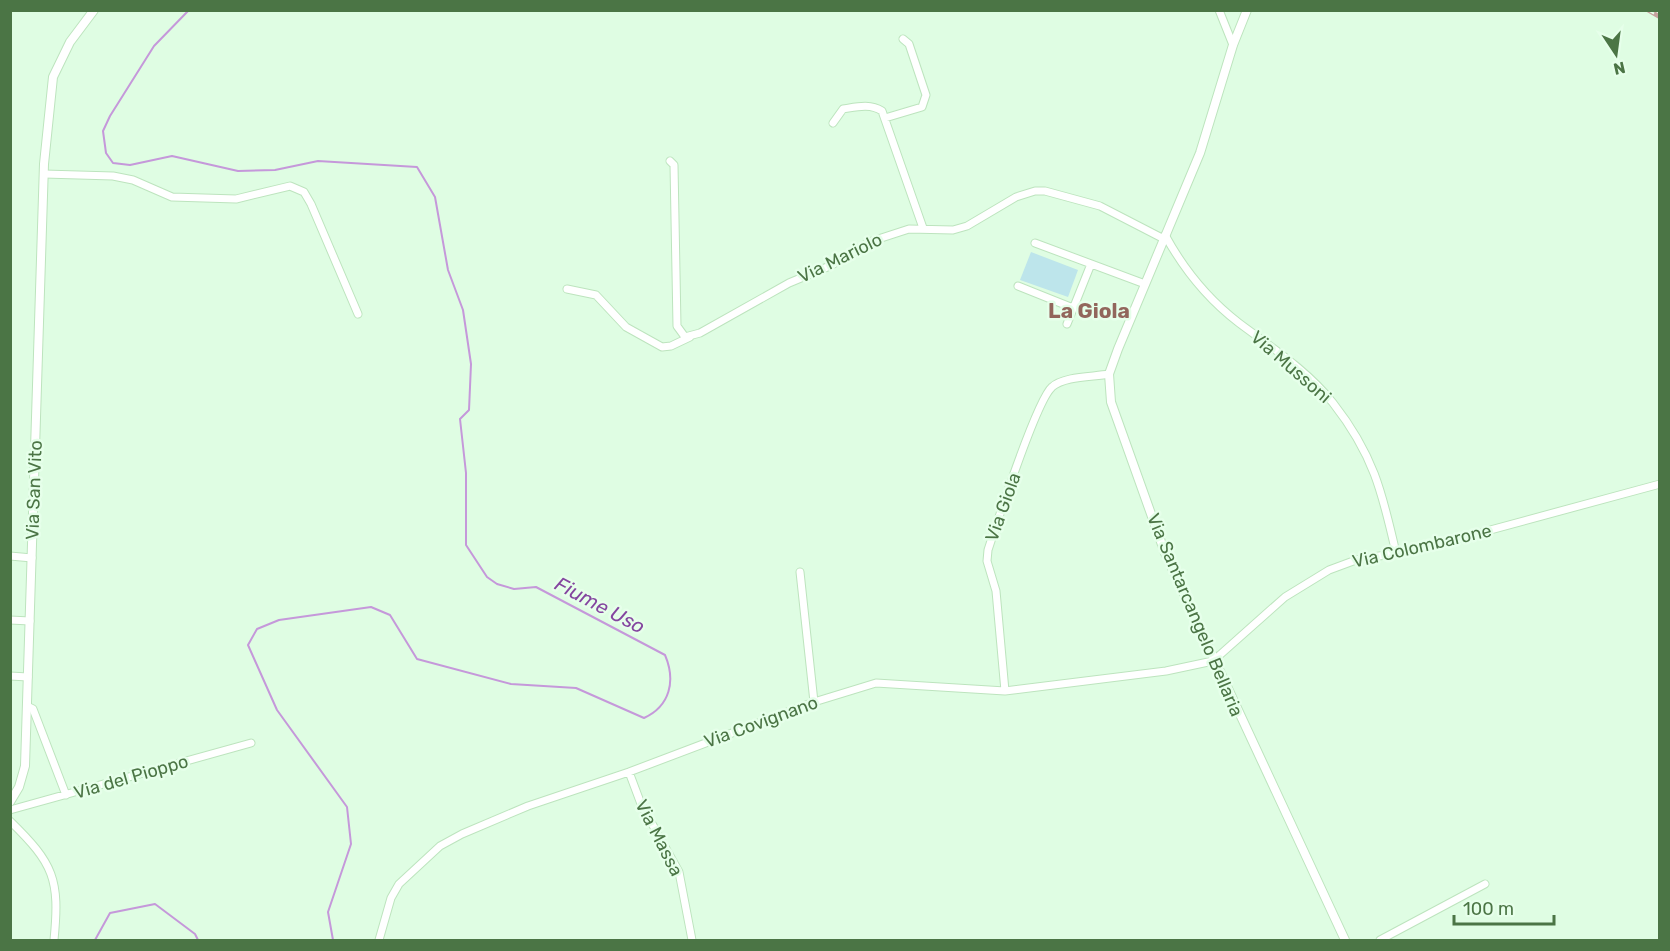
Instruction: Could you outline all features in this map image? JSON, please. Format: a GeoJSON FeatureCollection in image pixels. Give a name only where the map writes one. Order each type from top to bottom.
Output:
{"type":"FeatureCollection","features":[{"type":"Feature","properties":{"kind":"street","name":"Via San Vito"},"geometry":{"type":"LineString","coordinates":[[10,802],[19,787],[25,766],[44,174],[53,77],[69,42],[94,10]]}},
{"type":"Feature","properties":{"kind":"street"},"geometry":{"type":"LineString","coordinates":[[1219,10],[1233,45]]}},
{"type":"Feature","properties":{"kind":"street","name":"Via Santarcangelo Bellaria"},"geometry":{"type":"LineString","coordinates":[[1247,10],[1233,45],[1200,153],[1109,374],[1111,402],[1165,553],[1213,661],[1345,940]]}},
{"type":"Feature","properties":{"kind":"street"},"geometry":{"type":"LineString","coordinates":[[885,118],[922,107],[926,95],[909,44],[903,39]]}},
{"type":"Feature","properties":{"kind":"street"},"geometry":{"type":"LineString","coordinates":[[833,123],[843,110],[864,106],[876,107],[885,118],[923,228]]}},
{"type":"Feature","properties":{"kind":"street"},"geometry":{"type":"LineString","coordinates":[[670,161],[674,165],[677,326],[685,337],[690,337]]}},
{"type":"Feature","properties":{"kind":"street"},"geometry":{"type":"LineString","coordinates":[[44,174],[113,176],[133,180],[172,198],[236,199],[290,186],[304,192],[357,314]]}},
{"type":"Feature","properties":{"kind":"street","name":"Via Mariolo"},"geometry":{"type":"LineString","coordinates":[[567,289],[596,295],[626,327],[662,347],[671,346],[690,337],[789,283],[832,265],[869,242],[889,234],[923,228],[953,230],[967,226],[1025,193],[1046,191],[1100,207],[1165,237]]}},
{"type":"Feature","properties":{"kind":"street","name":"Via Mussoni"},"geometry":{"type":"LineString","coordinates":[[1165,237],[1174,252],[1214,300],[1281,354],[1333,402],[1374,467],[1396,553]]}},
{"type":"Feature","properties":{"kind":"street"},"geometry":{"type":"LineString","coordinates":[[1035,243],[1145,284]]}},
{"type":"Feature","properties":{"kind":"street"},"geometry":{"type":"LineString","coordinates":[[1067,324],[1091,264]]}},
{"type":"Feature","properties":{"kind":"street"},"geometry":{"type":"LineString","coordinates":[[1018,286],[1073,308]]}},
{"type":"Feature","properties":{"kind":"street","name":"Via Giola"},"geometry":{"type":"LineString","coordinates":[[1005,691],[996,591],[987,561],[987,550],[1027,441],[1051,388],[1060,382],[1109,374]]}},
{"type":"Feature","properties":{"kind":"street","name":"Via Colombarone"},"geometry":{"type":"LineString","coordinates":[[1213,661],[1307,582],[1356,560],[1456,539],[1659,484]]}},
{"type":"Feature","properties":{"kind":"street"},"geometry":{"type":"LineString","coordinates":[[10,556],[32,558]]}},
{"type":"Feature","properties":{"kind":"street"},"geometry":{"type":"LineString","coordinates":[[800,572],[814,702]]}},
{"type":"Feature","properties":{"kind":"street"},"geometry":{"type":"LineString","coordinates":[[10,620],[30,621]]}},
{"type":"Feature","properties":{"kind":"street","name":"Via Covignano"},"geometry":{"type":"LineString","coordinates":[[379,940],[391,898],[399,884],[440,846],[462,834],[528,806],[629,772],[814,702],[876,683],[1005,691],[1166,671],[1213,661]]}},
{"type":"Feature","properties":{"kind":"street"},"geometry":{"type":"LineString","coordinates":[[10,676],[28,677]]}},
{"type":"Feature","properties":{"kind":"street"},"geometry":{"type":"LineString","coordinates":[[27,706],[33,709],[66,795]]}},
{"type":"Feature","properties":{"kind":"street","name":"Via del Pioppo"},"geometry":{"type":"LineString","coordinates":[[10,810],[251,743]]}},
{"type":"Feature","properties":{"kind":"street","name":"Via Massa"},"geometry":{"type":"LineString","coordinates":[[629,772],[641,804],[679,872],[692,940]]}},
{"type":"Feature","properties":{"kind":"street"},"geometry":{"type":"LineString","coordinates":[[10,821],[34,844],[51,872],[57,906],[54,940]]}},
{"type":"Feature","properties":{"kind":"street"},"geometry":{"type":"LineString","coordinates":[[1380,940],[1485,884]]}},
{"type":"Feature","properties":{"kind":"shaded area"},"geometry":{"type":"Polygon","coordinates":[[[1031,252],[1078,270],[1068,297],[1020,280],[1031,252]]]}},
{"type":"Feature","properties":{"kind":"waterway","name":"Fiume Uso"},"geometry":{"type":"LineString","coordinates":[[189,10],[154,46],[110,116],[103,131],[106,153],[113,163],[130,165],[172,156],[238,171],[275,170],[318,161],[417,167],[435,197],[448,270],[463,310],[471,364],[469,410],[460,419],[466,473],[466,545],[487,577],[497,584],[514,589],[536,587],[665,655],[670,674],[665,700],[660,707],[644,718],[576,688],[511,684],[417,659],[390,615],[371,607],[279,620],[257,629],[248,645],[277,710],[347,807],[351,844],[328,912],[333,940]]}},
{"type":"Feature","properties":{"kind":"waterway","name":"Fiume Uso"},"geometry":{"type":"LineString","coordinates":[[95,940],[110,913],[155,904],[195,934],[198,940]]}},
{"type":"Feature","properties":{"kind":"railway"},"geometry":{"type":"LineString","coordinates":[[1648,10],[1660,17]]}},
{"type":"Feature","properties":{"kind":"district","name":"La Giola"},"geometry":{"type":"Point","coordinates":[1089,310]}}]}
